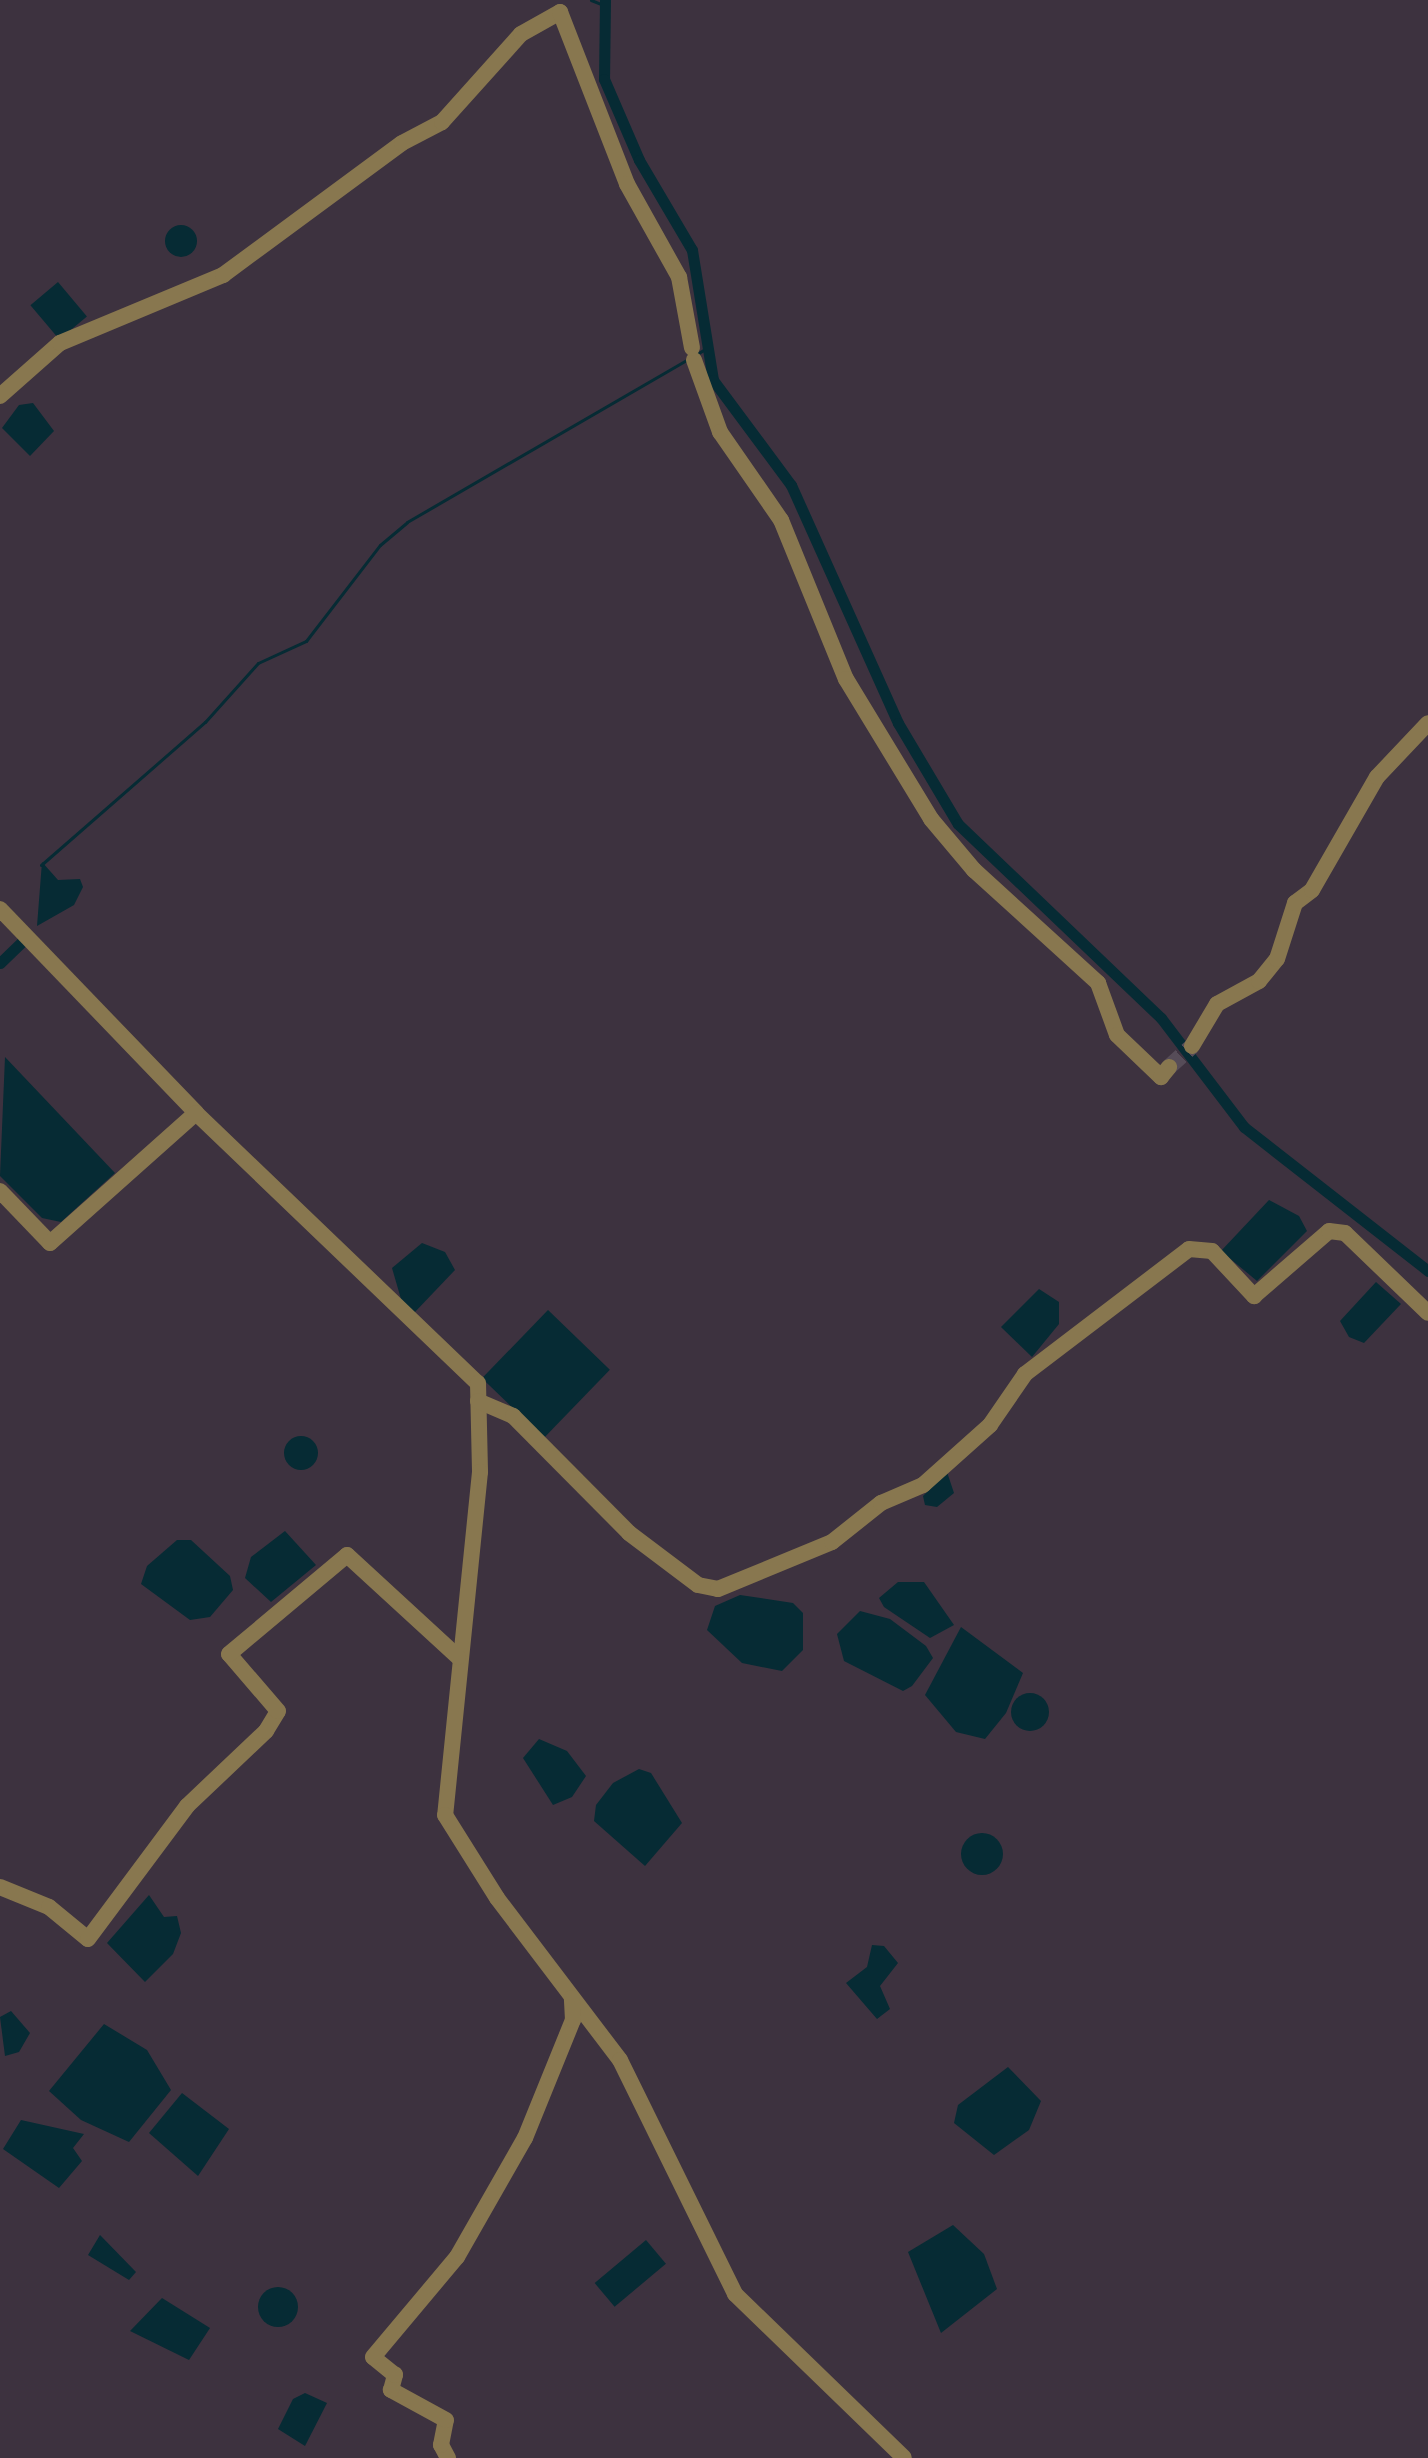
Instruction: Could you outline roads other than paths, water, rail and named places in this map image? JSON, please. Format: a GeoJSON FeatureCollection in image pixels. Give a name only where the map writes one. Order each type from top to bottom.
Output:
{"type":"FeatureCollection","features":[{"type":"Feature","properties":{"kind":"street"},"geometry":{"type":"LineString","coordinates":[[0,396],[60,343],[223,275],[402,143],[442,122],[521,34],[560,12],[627,184],[679,277],[693,354],[720,432],[781,520],[846,679],[931,819],[974,870],[1098,983],[1117,1035],[1161,1077],[1169,1067]]}},
{"type":"Feature","properties":{"kind":"street"},"geometry":{"type":"LineString","coordinates":[[1192,1046],[1217,1004],[1271,967],[1295,903],[1312,890],[1377,777],[1428,723]]}},
{"type":"Feature","properties":{"kind":"street"},"geometry":{"type":"LineString","coordinates":[[0,909],[196,1113],[478,1383],[480,1472],[458,1657],[445,1815],[657,2125],[735,2294],[904,2458]]}},
{"type":"Feature","properties":{"kind":"street"},"geometry":{"type":"LineString","coordinates":[[0,1191],[50,1243],[196,1113]]}},
{"type":"Feature","properties":{"kind":"street"},"geometry":{"type":"LineString","coordinates":[[478,1401],[513,1416],[629,1533],[698,1585],[718,1589],[832,1542],[881,1503],[923,1485],[990,1425],[1025,1374],[1189,1249],[1212,1251],[1254,1296],[1329,1231],[1345,1233],[1428,1313]]}},
{"type":"Feature","properties":{"kind":"street"},"geometry":{"type":"LineString","coordinates":[[0,1887],[49,1907],[88,1939],[187,1806],[266,1731],[278,1711],[229,1654],[347,1555],[458,1657]]}},
{"type":"Feature","properties":{"kind":"street"},"geometry":{"type":"LineString","coordinates":[[448,2458],[441,2445],[446,2420],[391,2390],[395,2375],[373,2357],[457,2257],[525,2138],[573,2020],[572,1998]]}},
{"type":"Feature","properties":{"kind":"water"},"geometry":{"type":"Polygon","coordinates":[[[181,225],[193,229],[197,241],[193,253],[181,257],[169,253],[165,241],[169,229],[181,225]]]}},
{"type":"Feature","properties":{"kind":"water"},"geometry":{"type":"Polygon","coordinates":[[[58,282],[87,316],[59,340],[30,305],[58,282]]]}},
{"type":"Feature","properties":{"kind":"water"},"geometry":{"type":"Polygon","coordinates":[[[33,403],[54,431],[30,456],[2,428],[19,405],[33,403]]]}},
{"type":"Feature","properties":{"kind":"water"},"geometry":{"type":"Polygon","coordinates":[[[42,862],[58,880],[80,879],[83,887],[74,905],[37,926],[42,862]]]}},
{"type":"Feature","properties":{"kind":"water"},"geometry":{"type":"Polygon","coordinates":[[[5,1057],[115,1173],[61,1222],[42,1218],[0,1176],[5,1057]]]}},
{"type":"Feature","properties":{"kind":"water"},"geometry":{"type":"Polygon","coordinates":[[[1269,1200],[1299,1216],[1307,1231],[1257,1281],[1221,1251],[1269,1200]]]}},
{"type":"Feature","properties":{"kind":"water"},"geometry":{"type":"Polygon","coordinates":[[[422,1243],[445,1252],[455,1270],[414,1313],[401,1299],[392,1268],[422,1243]]]}},
{"type":"Feature","properties":{"kind":"water"},"geometry":{"type":"Polygon","coordinates":[[[1376,1282],[1401,1304],[1364,1343],[1349,1337],[1340,1321],[1376,1282]]]}},
{"type":"Feature","properties":{"kind":"water"},"geometry":{"type":"Polygon","coordinates":[[[1039,1289],[1059,1302],[1059,1324],[1032,1357],[1001,1327],[1039,1289]]]}},
{"type":"Feature","properties":{"kind":"water"},"geometry":{"type":"Polygon","coordinates":[[[548,1310],[610,1370],[544,1438],[482,1378],[548,1310]]]}},
{"type":"Feature","properties":{"kind":"water"},"geometry":{"type":"Polygon","coordinates":[[[301,1436],[313,1441],[318,1453],[313,1465],[301,1470],[289,1465],[284,1453],[289,1441],[301,1436]]]}},
{"type":"Feature","properties":{"kind":"water"},"geometry":{"type":"Polygon","coordinates":[[[947,1472],[954,1493],[937,1507],[925,1505],[923,1496],[947,1472]]]}},
{"type":"Feature","properties":{"kind":"water"},"geometry":{"type":"Polygon","coordinates":[[[285,1531],[316,1565],[271,1602],[245,1578],[251,1557],[285,1531]]]}},
{"type":"Feature","properties":{"kind":"water"},"geometry":{"type":"Polygon","coordinates":[[[177,1540],[191,1540],[230,1576],[233,1590],[210,1617],[190,1620],[141,1584],[147,1566],[177,1540]]]}},
{"type":"Feature","properties":{"kind":"water"},"geometry":{"type":"Polygon","coordinates":[[[898,1582],[924,1582],[954,1625],[930,1638],[884,1607],[879,1598],[898,1582]]]}},
{"type":"Feature","properties":{"kind":"water"},"geometry":{"type":"Polygon","coordinates":[[[740,1595],[793,1603],[803,1613],[803,1650],[782,1671],[742,1663],[707,1630],[715,1606],[740,1595]]]}},
{"type":"Feature","properties":{"kind":"water"},"geometry":{"type":"Polygon","coordinates":[[[860,1611],[890,1619],[926,1646],[933,1658],[912,1686],[903,1691],[844,1661],[837,1634],[860,1611]]]}},
{"type":"Feature","properties":{"kind":"water"},"geometry":{"type":"Polygon","coordinates":[[[961,1627],[1023,1673],[1006,1713],[985,1739],[956,1732],[925,1695],[961,1627]]]}},
{"type":"Feature","properties":{"kind":"water"},"geometry":{"type":"Polygon","coordinates":[[[1030,1693],[1044,1698],[1049,1712],[1044,1726],[1030,1731],[1016,1726],[1011,1712],[1016,1698],[1030,1693]]]}},
{"type":"Feature","properties":{"kind":"water"},"geometry":{"type":"Polygon","coordinates":[[[539,1739],[567,1751],[586,1776],[572,1797],[553,1805],[523,1758],[539,1739]]]}},
{"type":"Feature","properties":{"kind":"water"},"geometry":{"type":"Polygon","coordinates":[[[639,1769],[651,1773],[682,1823],[645,1866],[594,1821],[596,1805],[613,1783],[639,1769]]]}},
{"type":"Feature","properties":{"kind":"water"},"geometry":{"type":"Polygon","coordinates":[[[982,1833],[997,1839],[1003,1854],[997,1869],[982,1875],[967,1869],[961,1854],[967,1839],[982,1833]]]}},
{"type":"Feature","properties":{"kind":"water"},"geometry":{"type":"Polygon","coordinates":[[[149,1895],[164,1917],[177,1916],[181,1933],[173,1954],[145,1982],[107,1943],[149,1895]]]}},
{"type":"Feature","properties":{"kind":"water"},"geometry":{"type":"Polygon","coordinates":[[[872,1945],[884,1946],[898,1963],[880,1986],[890,2009],[877,2019],[846,1983],[867,1967],[872,1945]]]}},
{"type":"Feature","properties":{"kind":"water"},"geometry":{"type":"Polygon","coordinates":[[[11,2011],[30,2033],[19,2052],[5,2056],[0,2017],[11,2011]]]}},
{"type":"Feature","properties":{"kind":"water"},"geometry":{"type":"Polygon","coordinates":[[[104,2024],[147,2050],[171,2090],[129,2142],[81,2120],[49,2091],[104,2024]]]}},
{"type":"Feature","properties":{"kind":"water"},"geometry":{"type":"Polygon","coordinates":[[[1008,2067],[1041,2101],[1029,2130],[994,2155],[954,2123],[958,2105],[1008,2067]]]}},
{"type":"Feature","properties":{"kind":"water"},"geometry":{"type":"Polygon","coordinates":[[[182,2093],[229,2129],[198,2176],[149,2133],[182,2093]]]}},
{"type":"Feature","properties":{"kind":"water"},"geometry":{"type":"Polygon","coordinates":[[[21,2120],[84,2134],[73,2148],[82,2161],[59,2188],[3,2149],[21,2120]]]}},
{"type":"Feature","properties":{"kind":"water"},"geometry":{"type":"Polygon","coordinates":[[[953,2225],[984,2254],[997,2289],[941,2333],[908,2252],[953,2225]]]}},
{"type":"Feature","properties":{"kind":"water"},"geometry":{"type":"Polygon","coordinates":[[[100,2235],[136,2272],[129,2280],[88,2255],[100,2235]]]}},
{"type":"Feature","properties":{"kind":"water"},"geometry":{"type":"Polygon","coordinates":[[[646,2240],[666,2264],[615,2307],[595,2283],[646,2240]]]}},
{"type":"Feature","properties":{"kind":"water"},"geometry":{"type":"Polygon","coordinates":[[[278,2287],[292,2293],[298,2307],[292,2321],[278,2327],[264,2321],[258,2307],[264,2293],[278,2287]]]}},
{"type":"Feature","properties":{"kind":"water"},"geometry":{"type":"Polygon","coordinates":[[[162,2298],[210,2328],[189,2360],[130,2331],[162,2298]]]}},
{"type":"Feature","properties":{"kind":"water"},"geometry":{"type":"Polygon","coordinates":[[[305,2393],[327,2403],[305,2446],[278,2429],[293,2399],[305,2393]]]}},
{"type":"Feature","properties":{"kind":"waterway"},"geometry":{"type":"LineString","coordinates":[[591,0],[601,4]]}},
{"type":"Feature","properties":{"kind":"waterway"},"geometry":{"type":"LineString","coordinates":[[605,0],[604,79],[639,160],[692,250],[713,380],[791,485],[898,723],[958,824],[1161,1018],[1244,1127],[1428,1271]]}},
{"type":"Feature","properties":{"kind":"waterway"},"geometry":{"type":"LineString","coordinates":[[697,354],[708,347]]}},
{"type":"Feature","properties":{"kind":"waterway"},"geometry":{"type":"LineString","coordinates":[[41,865],[205,722],[258,663],[306,641],[380,545],[407,522],[687,360]]}},
{"type":"Feature","properties":{"kind":"waterway"},"geometry":{"type":"LineString","coordinates":[[0,963],[24,940]]}},
{"type":"Feature","properties":{"kind":"tunnel"},"geometry":{"type":"LineString","coordinates":[[1169,1067],[1192,1046]]}}]}
